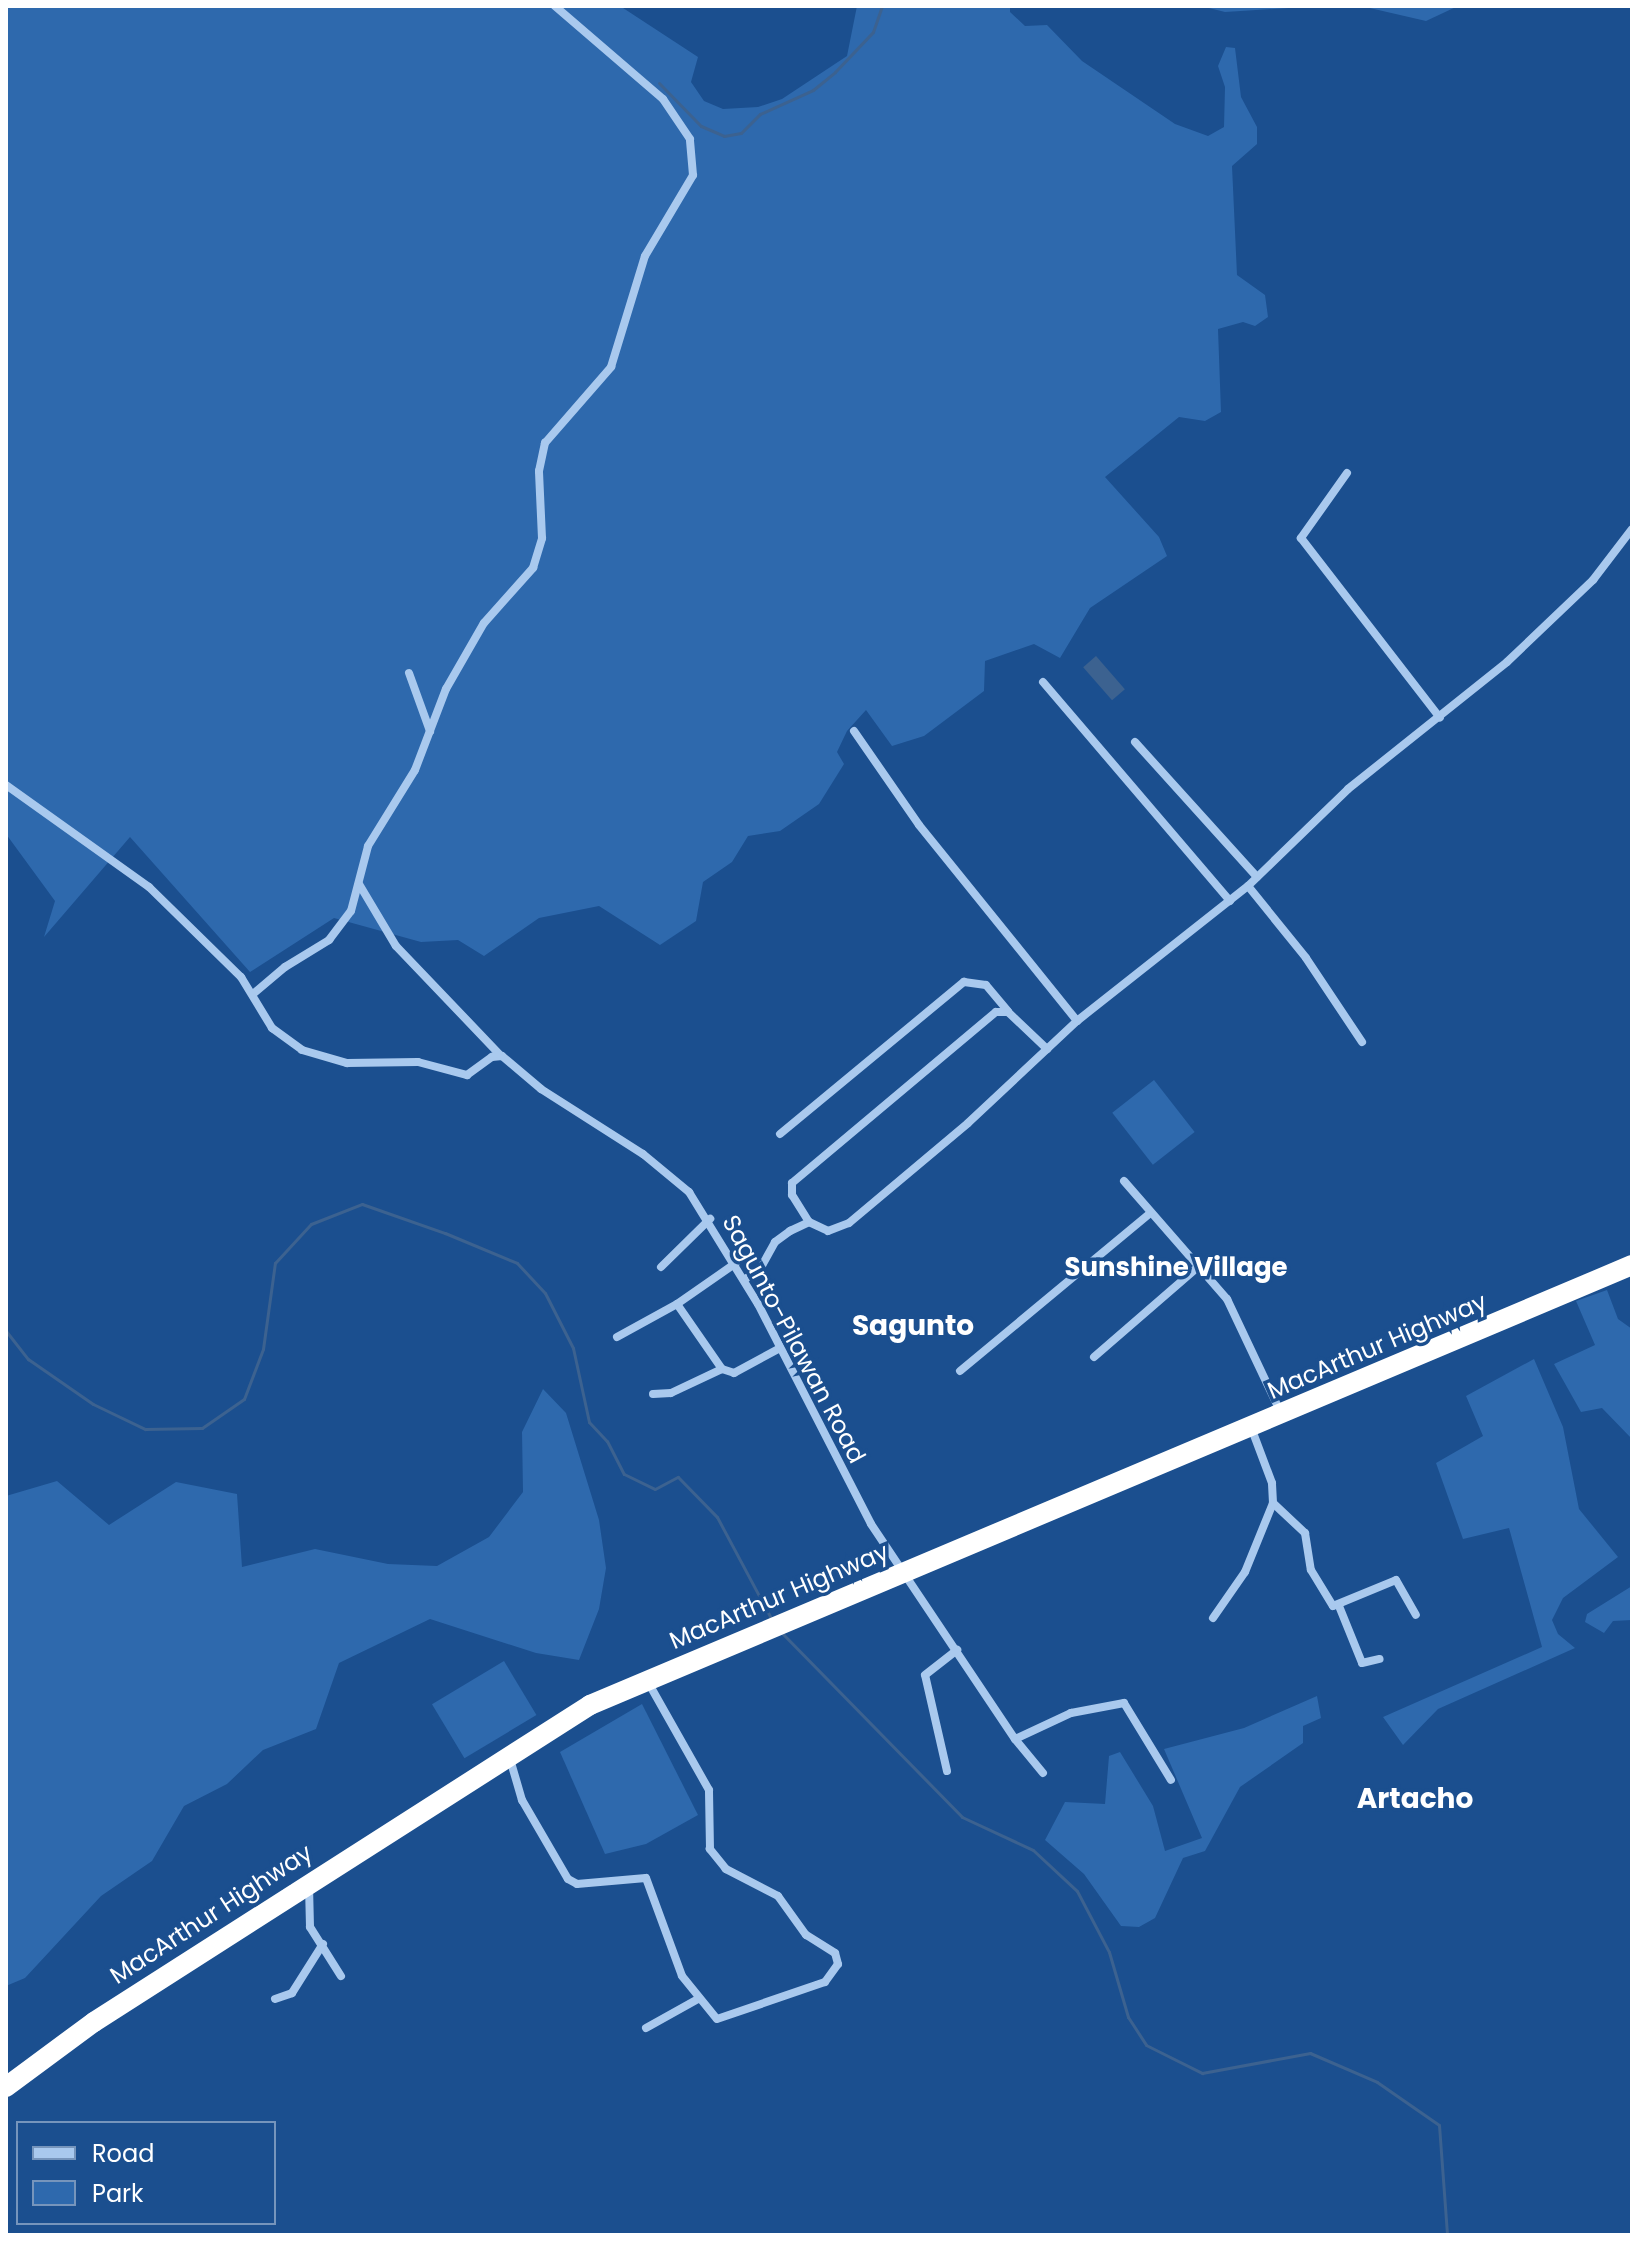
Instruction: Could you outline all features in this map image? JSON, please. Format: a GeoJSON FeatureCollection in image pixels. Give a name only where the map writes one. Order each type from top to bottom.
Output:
{"type":"FeatureCollection","features":[{"type":"Feature","properties":{"kind":"highway","name":"MacArthur Highway"},"geometry":{"type":"LineString","coordinates":[[6,2087],[94,2022],[554,1723],[789,1619],[1632,1265]]}},
{"type":"Feature","properties":{"kind":"street"},"geometry":{"type":"LineString","coordinates":[[253,994],[333,936],[351,911],[368,846],[410,780],[446,689],[484,623],[533,568],[542,538],[539,471],[545,443],[607,376],[645,256],[694,168],[690,139],[654,89],[555,6]]}},
{"type":"Feature","properties":{"kind":"street"},"geometry":{"type":"LineString","coordinates":[[1347,473],[1301,538],[1440,718]]}},
{"type":"Feature","properties":{"kind":"street"},"geometry":{"type":"LineString","coordinates":[[1008,1012],[996,1012],[792,1183],[792,1195],[809,1222],[833,1231],[849,1223],[1011,1086],[1077,1021],[1248,886],[1348,789],[1440,718],[1566,609],[1632,529]]}},
{"type":"Feature","properties":{"kind":"street"},"geometry":{"type":"LineString","coordinates":[[409,673],[430,731]]}},
{"type":"Feature","properties":{"kind":"street"},"geometry":{"type":"LineString","coordinates":[[1043,682],[1230,901]]}},
{"type":"Feature","properties":{"kind":"street"},"geometry":{"type":"LineString","coordinates":[[854,731],[919,825],[1077,1021]]}},
{"type":"Feature","properties":{"kind":"street"},"geometry":{"type":"LineString","coordinates":[[1135,742],[1257,877]]}},
{"type":"Feature","properties":{"kind":"street"},"geometry":{"type":"LineString","coordinates":[[6,785],[141,881],[253,994],[272,1028],[321,1059],[418,1062],[467,1075],[492,1057],[502,1056]]}},
{"type":"Feature","properties":{"kind":"street","name":"Sagunto-Pilawan Road"},"geometry":{"type":"LineString","coordinates":[[359,884],[396,946],[502,1056],[541,1089],[643,1154],[689,1192],[710,1219],[745,1279],[838,1467],[1015,1739],[1043,1773]]}},
{"type":"Feature","properties":{"kind":"street"},"geometry":{"type":"LineString","coordinates":[[1248,886],[1306,958],[1362,1042]]}},
{"type":"Feature","properties":{"kind":"street"},"geometry":{"type":"LineString","coordinates":[[780,1134],[964,982],[986,985],[1008,1012],[1047,1049]]}},
{"type":"Feature","properties":{"kind":"street"},"geometry":{"type":"LineString","coordinates":[[1124,1181],[1232,1307],[1281,1414]]}},
{"type":"Feature","properties":{"kind":"street"},"geometry":{"type":"LineString","coordinates":[[960,1371],[1150,1213]]}},
{"type":"Feature","properties":{"kind":"street"},"geometry":{"type":"LineString","coordinates":[[661,1267],[710,1219]]}},
{"type":"Feature","properties":{"kind":"street"},"geometry":{"type":"LineString","coordinates":[[745,1279],[759,1271],[775,1242],[809,1222]]}},
{"type":"Feature","properties":{"kind":"street"},"geometry":{"type":"LineString","coordinates":[[617,1337],[677,1304],[736,1263]]}},
{"type":"Feature","properties":{"kind":"street"},"geometry":{"type":"LineString","coordinates":[[1094,1357],[1198,1267]]}},
{"type":"Feature","properties":{"kind":"street"},"geometry":{"type":"LineString","coordinates":[[677,1304],[722,1369],[734,1373],[780,1348]]}},
{"type":"Feature","properties":{"kind":"street"},"geometry":{"type":"LineString","coordinates":[[653,1394],[671,1393],[722,1369]]}},
{"type":"Feature","properties":{"kind":"street"},"geometry":{"type":"LineString","coordinates":[[1213,1618],[1245,1572],[1273,1503],[1272,1483],[1250,1427]]}},
{"type":"Feature","properties":{"kind":"street"},"geometry":{"type":"LineString","coordinates":[[1273,1503],[1298,1523],[1311,1570],[1326,1597],[1339,1606],[1362,1663],[1380,1659]]}},
{"type":"Feature","properties":{"kind":"street"},"geometry":{"type":"LineString","coordinates":[[1339,1606],[1396,1580],[1416,1615]]}},
{"type":"Feature","properties":{"kind":"street"},"geometry":{"type":"LineString","coordinates":[[947,1771],[925,1675],[957,1650]]}},
{"type":"Feature","properties":{"kind":"street"},"geometry":{"type":"LineString","coordinates":[[509,1755],[522,1800],[568,1879],[577,1884],[646,1878],[682,1976],[717,2019],[825,1982],[836,1970],[837,1958],[831,1948],[806,1935],[778,1896],[738,1877],[718,1860],[707,1835],[709,1790],[647,1681]]}},
{"type":"Feature","properties":{"kind":"street"},"geometry":{"type":"LineString","coordinates":[[1015,1739],[1071,1713],[1124,1703],[1171,1780]]}},
{"type":"Feature","properties":{"kind":"street"},"geometry":{"type":"LineString","coordinates":[[309,1881],[310,1927],[341,1976]]}},
{"type":"Feature","properties":{"kind":"street"},"geometry":{"type":"LineString","coordinates":[[275,1999],[292,1993],[323,1944]]}},
{"type":"Feature","properties":{"kind":"street"},"geometry":{"type":"LineString","coordinates":[[646,2028],[698,1999]]}},
{"type":"Feature","properties":{"kind":"green space"},"geometry":{"type":"Polygon","coordinates":[[[6,6],[620,6],[698,57],[691,82],[704,101],[723,109],[758,107],[782,99],[847,56],[857,6],[1010,6],[1010,12],[1025,26],[1047,25],[1082,61],[1175,124],[1208,136],[1224,127],[1225,87],[1218,66],[1226,47],[1235,48],[1241,97],[1257,127],[1257,144],[1232,166],[1237,275],[1265,295],[1268,317],[1255,326],[1243,322],[1218,329],[1221,412],[1205,421],[1179,417],[1105,477],[1159,537],[1167,556],[1090,608],[1060,658],[1034,644],[985,661],[984,691],[924,736],[892,746],[866,710],[847,731],[837,752],[844,764],[819,804],[780,831],[748,836],[732,862],[703,882],[696,921],[660,945],[599,906],[539,918],[484,956],[458,940],[421,942],[334,918],[250,972],[130,837],[44,937],[55,901],[6,834],[6,6]]]}},
{"type":"Feature","properties":{"kind":"green space"},"geometry":{"type":"Polygon","coordinates":[[[1201,6],[1319,6],[1225,12],[1201,6]]]}},
{"type":"Feature","properties":{"kind":"green space"},"geometry":{"type":"Polygon","coordinates":[[[1361,6],[1458,6],[1426,21],[1361,6]]]}},
{"type":"Feature","properties":{"kind":"green space"},"geometry":{"type":"Polygon","coordinates":[[[1154,1080],[1195,1132],[1153,1165],[1112,1113],[1154,1080]]]}},
{"type":"Feature","properties":{"kind":"green space"},"geometry":{"type":"Polygon","coordinates":[[[1607,1290],[1618,1319],[1632,1329],[1632,1439],[1602,1408],[1581,1412],[1554,1364],[1595,1345],[1576,1301],[1607,1290]]]}},
{"type":"Feature","properties":{"kind":"green space"},"geometry":{"type":"Polygon","coordinates":[[[1534,1359],[1563,1427],[1579,1509],[1618,1557],[1563,1598],[1552,1620],[1558,1634],[1575,1648],[1438,1709],[1403,1745],[1383,1717],[1542,1647],[1509,1528],[1463,1539],[1436,1463],[1483,1436],[1466,1396],[1534,1359]]]}},
{"type":"Feature","properties":{"kind":"green space"},"geometry":{"type":"Polygon","coordinates":[[[543,1389],[566,1413],[599,1520],[606,1568],[599,1609],[579,1660],[536,1653],[430,1619],[339,1663],[316,1729],[263,1750],[227,1784],[184,1806],[152,1861],[101,1896],[25,1978],[6,1986],[6,1496],[57,1481],[109,1525],[176,1482],[237,1494],[242,1567],[315,1549],[388,1564],[437,1566],[489,1537],[523,1492],[522,1432],[543,1389]]]}},
{"type":"Feature","properties":{"kind":"green space"},"geometry":{"type":"Polygon","coordinates":[[[1632,1586],[1632,1620],[1613,1621],[1604,1633],[1585,1622],[1587,1614],[1632,1586]]]}},
{"type":"Feature","properties":{"kind":"green space"},"geometry":{"type":"Polygon","coordinates":[[[504,1661],[536,1715],[464,1758],[432,1704],[504,1661]]]}},
{"type":"Feature","properties":{"kind":"green space"},"geometry":{"type":"Polygon","coordinates":[[[1317,1696],[1321,1718],[1303,1726],[1303,1743],[1240,1787],[1205,1851],[1183,1858],[1155,1918],[1139,1927],[1121,1926],[1084,1874],[1045,1840],[1065,1802],[1105,1804],[1109,1756],[1120,1752],[1153,1806],[1165,1851],[1202,1838],[1164,1749],[1244,1728],[1317,1696]]]}},
{"type":"Feature","properties":{"kind":"green space"},"geometry":{"type":"Polygon","coordinates":[[[642,1704],[698,1815],[646,1844],[605,1854],[560,1752],[642,1704]]]}},
{"type":"Feature","properties":{"kind":"shaded area"},"geometry":{"type":"Polygon","coordinates":[[[1096,656],[1125,689],[1112,700],[1083,667],[1096,656]]]}},
{"type":"Feature","properties":{"kind":"waterway"},"geometry":{"type":"LineString","coordinates":[[659,83],[701,126],[724,136],[741,133],[760,114],[813,90],[835,72],[873,32],[882,6]]}},
{"type":"Feature","properties":{"kind":"waterway"},"geometry":{"type":"LineString","coordinates":[[6,1331],[28,1359],[93,1404],[145,1429],[202,1428],[244,1399],[263,1349],[275,1263],[311,1224],[362,1204],[445,1233],[517,1263],[545,1293],[573,1348],[589,1422],[607,1441],[624,1474],[655,1489],[678,1477],[717,1517],[771,1618]]}},
{"type":"Feature","properties":{"kind":"waterway"},"geometry":{"type":"LineString","coordinates":[[780,1631],[962,1817],[1033,1850],[1077,1891],[1109,1952],[1128,2017],[1146,2045],[1202,2073],[1310,2053],[1377,2082],[1439,2125],[1447,2235]]}},
{"type":"Feature","properties":{"kind":"district","name":"Sunshine Village"},"geometry":{"type":"Point","coordinates":[1176,1268]}},
{"type":"Feature","properties":{"kind":"district","name":"Sagunto"},"geometry":{"type":"Point","coordinates":[913,1326]}},
{"type":"Feature","properties":{"kind":"district","name":"Artacho"},"geometry":{"type":"Point","coordinates":[1415,1799]}}]}
